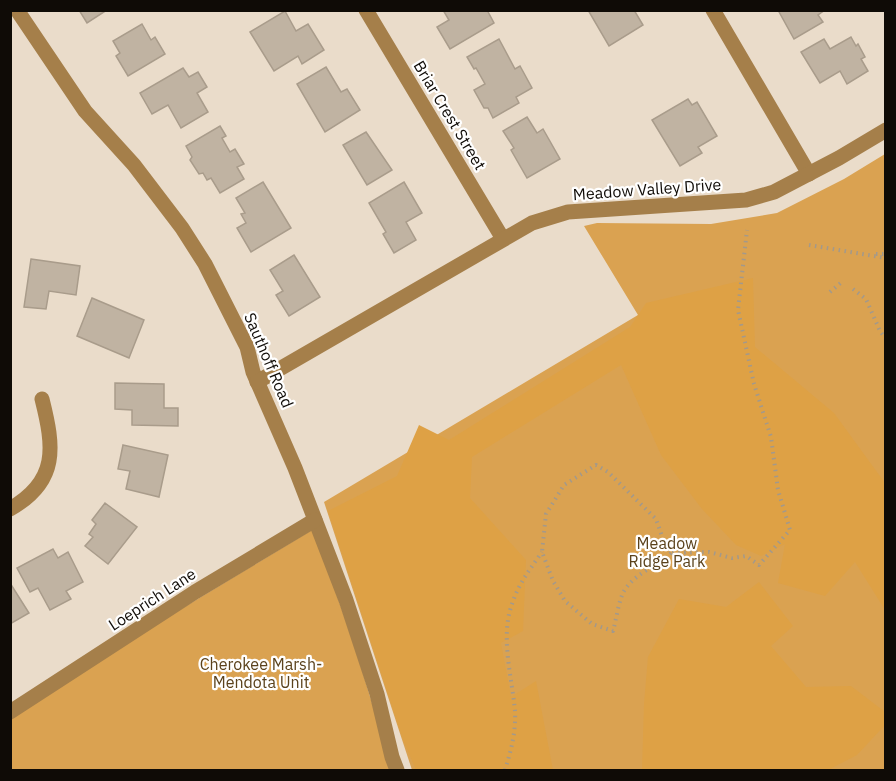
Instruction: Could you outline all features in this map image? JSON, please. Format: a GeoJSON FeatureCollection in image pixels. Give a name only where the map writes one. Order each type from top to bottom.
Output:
{"type":"FeatureCollection","features":[{"type":"Feature","properties":{"kind":"street","name":"Sauthoff Road"},"geometry":{"type":"LineString","coordinates":[[17,10],[85,111],[134,165],[182,228],[205,264],[247,347],[257,382],[295,468],[346,600],[370,673],[397,771]]}},
{"type":"Feature","properties":{"kind":"street","name":"Briar Crest Street"},"geometry":{"type":"LineString","coordinates":[[366,10],[503,239]]}},
{"type":"Feature","properties":{"kind":"street"},"geometry":{"type":"LineString","coordinates":[[712,10],[809,174]]}},
{"type":"Feature","properties":{"kind":"street","name":"Meadow Valley Drive"},"geometry":{"type":"LineString","coordinates":[[257,382],[532,223],[568,212],[746,200],[774,192],[885,130]]}},
{"type":"Feature","properties":{"kind":"street"},"geometry":{"type":"LineString","coordinates":[[10,509],[29,499],[42,482],[48,465],[52,449],[42,399]]}},
{"type":"Feature","properties":{"kind":"street","name":"Loeprich Lane"},"geometry":{"type":"LineString","coordinates":[[10,712],[195,592],[315,520]]}},
{"type":"Feature","properties":{"kind":"path"},"geometry":{"type":"LineString","coordinates":[[672,553],[663,539],[656,519],[608,472],[596,465],[564,485],[546,514],[542,552],[553,581],[565,601],[592,624],[613,632],[623,592],[638,575],[659,565],[672,553],[709,552],[732,558],[746,556],[759,565],[790,530],[778,490],[771,437],[754,384],[738,310],[747,230]]}},
{"type":"Feature","properties":{"kind":"path"},"geometry":{"type":"LineString","coordinates":[[809,245],[885,256]]}},
{"type":"Feature","properties":{"kind":"path"},"geometry":{"type":"LineString","coordinates":[[830,292],[843,281]]}},
{"type":"Feature","properties":{"kind":"path"},"geometry":{"type":"LineString","coordinates":[[853,289],[866,299],[885,339]]}},
{"type":"Feature","properties":{"kind":"path"},"geometry":{"type":"LineString","coordinates":[[505,771],[513,740],[515,714],[507,630],[511,606],[520,584],[542,552]]}},
{"type":"Feature","properties":{"kind":"green space","name":"Meadow Ridge Park"},"geometry":{"type":"Polygon","coordinates":[[[885,154],[885,770],[412,770],[324,502],[638,315],[584,226],[597,223],[711,224],[777,213],[844,179],[885,154]]]}},
{"type":"Feature","properties":{"kind":"green space","name":"Cherokee Marsh- Mendota Unit"},"geometry":{"type":"Polygon","coordinates":[[[312,530],[355,649],[391,770],[11,770],[11,712],[312,530]]]}},
{"type":"Feature","properties":{"kind":"shaded area"},"geometry":{"type":"Polygon","coordinates":[[[753,278],[755,347],[834,413],[885,483],[885,610],[855,562],[825,596],[778,583],[785,544],[761,556],[736,545],[702,509],[661,455],[621,365],[472,457],[470,498],[526,560],[523,631],[501,643],[511,697],[536,681],[553,770],[416,770],[403,740],[328,511],[397,476],[419,425],[449,440],[630,327],[646,303],[753,278]]]}},
{"type":"Feature","properties":{"kind":"shaded area"},"geometry":{"type":"Polygon","coordinates":[[[759,582],[793,626],[771,646],[806,687],[851,686],[885,712],[885,725],[857,755],[828,770],[642,770],[648,657],[679,599],[726,607],[759,582]]]}},
{"type":"Feature","properties":{"kind":"building"},"geometry":{"type":"Polygon","coordinates":[[[79,10],[107,10],[87,23],[79,10]]]}},
{"type":"Feature","properties":{"kind":"building"},"geometry":{"type":"Polygon","coordinates":[[[443,10],[487,10],[494,23],[450,49],[437,27],[449,20],[443,10]]]}},
{"type":"Feature","properties":{"kind":"building"},"geometry":{"type":"Polygon","coordinates":[[[588,10],[634,10],[643,25],[609,46],[588,10]]]}},
{"type":"Feature","properties":{"kind":"building"},"geometry":{"type":"Polygon","coordinates":[[[778,10],[825,10],[818,15],[823,22],[794,39],[778,10]]]}},
{"type":"Feature","properties":{"kind":"building"},"geometry":{"type":"Polygon","coordinates":[[[285,11],[296,31],[308,24],[324,50],[302,64],[298,56],[274,71],[250,32],[285,11]]]}},
{"type":"Feature","properties":{"kind":"building"},"geometry":{"type":"Polygon","coordinates":[[[142,24],[151,40],[155,37],[165,54],[128,76],[116,56],[120,53],[113,41],[142,24]]]}},
{"type":"Feature","properties":{"kind":"building"},"geometry":{"type":"Polygon","coordinates":[[[851,37],[865,57],[861,59],[868,71],[847,84],[840,71],[820,83],[801,52],[824,39],[830,49],[851,37]]]}},
{"type":"Feature","properties":{"kind":"building"},"geometry":{"type":"Polygon","coordinates":[[[499,39],[515,69],[520,66],[532,88],[516,97],[519,103],[493,118],[488,108],[484,108],[474,90],[485,84],[467,57],[499,39]]]}},
{"type":"Feature","properties":{"kind":"building"},"geometry":{"type":"Polygon","coordinates":[[[326,67],[341,92],[347,89],[360,110],[325,132],[297,84],[326,67]]]}},
{"type":"Feature","properties":{"kind":"building"},"geometry":{"type":"Polygon","coordinates":[[[183,68],[189,77],[198,72],[207,87],[197,93],[208,112],[181,128],[168,105],[152,114],[140,93],[183,68]]]}},
{"type":"Feature","properties":{"kind":"building"},"geometry":{"type":"Polygon","coordinates":[[[688,99],[692,105],[697,102],[717,136],[698,147],[702,153],[680,166],[652,120],[688,99]]]}},
{"type":"Feature","properties":{"kind":"building"},"geometry":{"type":"Polygon","coordinates":[[[527,117],[537,133],[543,129],[560,159],[527,178],[511,150],[514,148],[503,131],[527,117]]]}},
{"type":"Feature","properties":{"kind":"building"},"geometry":{"type":"Polygon","coordinates":[[[220,126],[226,136],[222,138],[230,152],[235,149],[244,164],[237,167],[244,179],[220,193],[211,178],[207,180],[203,173],[199,174],[190,160],[192,157],[186,146],[220,126]]]}},
{"type":"Feature","properties":{"kind":"building"},"geometry":{"type":"Polygon","coordinates":[[[366,132],[392,170],[367,185],[343,145],[366,132]]]}},
{"type":"Feature","properties":{"kind":"building"},"geometry":{"type":"Polygon","coordinates":[[[263,182],[291,228],[251,252],[237,228],[246,223],[241,214],[245,213],[236,198],[263,182]]]}},
{"type":"Feature","properties":{"kind":"building"},"geometry":{"type":"Polygon","coordinates":[[[404,182],[422,213],[406,222],[416,240],[394,253],[383,234],[386,232],[369,203],[404,182]]]}},
{"type":"Feature","properties":{"kind":"building"},"geometry":{"type":"Polygon","coordinates":[[[294,255],[320,297],[289,316],[276,295],[283,291],[270,270],[294,255]]]}},
{"type":"Feature","properties":{"kind":"building"},"geometry":{"type":"Polygon","coordinates":[[[31,259],[80,266],[76,295],[49,291],[46,309],[24,307],[31,259]]]}},
{"type":"Feature","properties":{"kind":"building"},"geometry":{"type":"Polygon","coordinates":[[[92,298],[144,320],[129,358],[77,336],[92,298]]]}},
{"type":"Feature","properties":{"kind":"building"},"geometry":{"type":"Polygon","coordinates":[[[115,383],[164,384],[164,408],[178,408],[178,426],[132,425],[132,410],[115,409],[115,383]]]}},
{"type":"Feature","properties":{"kind":"building"},"geometry":{"type":"Polygon","coordinates":[[[123,445],[168,455],[159,497],[126,489],[130,471],[118,469],[123,445]]]}},
{"type":"Feature","properties":{"kind":"building"},"geometry":{"type":"Polygon","coordinates":[[[105,503],[137,527],[108,564],[85,546],[93,537],[89,534],[96,524],[92,520],[105,503]]]}},
{"type":"Feature","properties":{"kind":"building"},"geometry":{"type":"Polygon","coordinates":[[[53,549],[58,558],[68,552],[83,582],[66,591],[71,599],[50,610],[38,588],[30,592],[17,568],[53,549]]]}},
{"type":"Feature","properties":{"kind":"building"},"geometry":{"type":"Polygon","coordinates":[[[10,583],[29,613],[10,624],[10,583]]]}}]}
